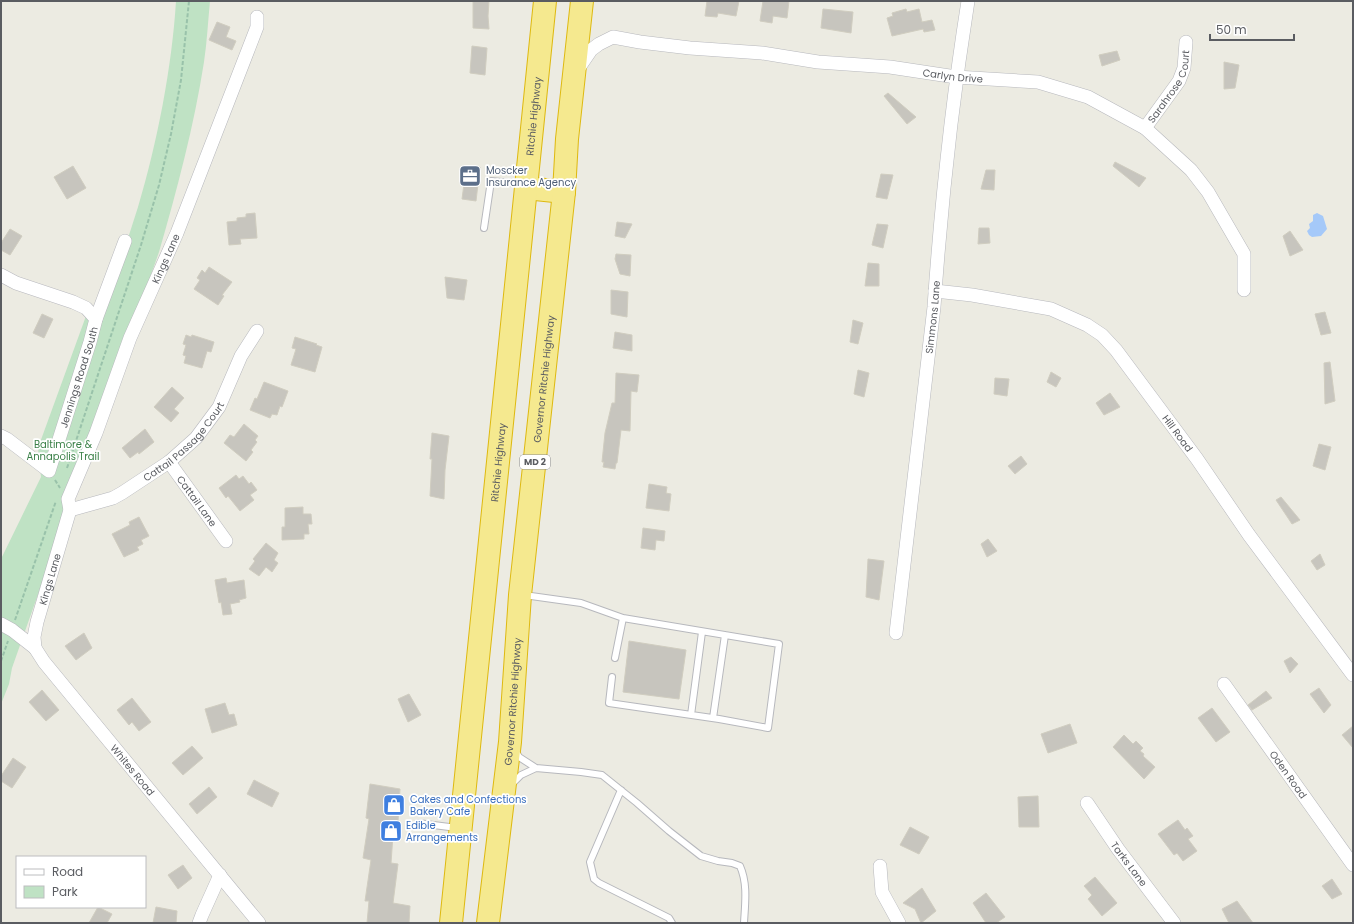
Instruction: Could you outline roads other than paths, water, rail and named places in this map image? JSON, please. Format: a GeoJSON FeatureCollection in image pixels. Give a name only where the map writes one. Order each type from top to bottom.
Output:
{"type":"FeatureCollection","features":[{"type":"Feature","properties":{"kind":"highway","name":"Ritchie Highway"},"geometry":{"type":"LineString","coordinates":[[451,923],[545,1]]}},
{"type":"Feature","properties":{"kind":"highway","name":"Governor Ritchie Highway"},"geometry":{"type":"LineString","coordinates":[[488,923],[510,742],[520,595],[564,192],[567,139],[582,1]]}},
{"type":"Feature","properties":{"kind":"highway"},"geometry":{"type":"LineString","coordinates":[[526,186],[564,192]]}},
{"type":"Feature","properties":{"kind":"street","name":"Simmons Lane"},"geometry":{"type":"LineString","coordinates":[[896,633],[935,291],[956,77],[968,1]]}},
{"type":"Feature","properties":{"kind":"street","name":"Kings Lane"},"geometry":{"type":"LineString","coordinates":[[35,648],[34,636],[66,499],[96,434],[130,338],[180,226],[257,27],[257,17]]}},
{"type":"Feature","properties":{"kind":"street","name":"Carlyn Drive"},"geometry":{"type":"LineString","coordinates":[[573,76],[581,62],[591,50],[613,37],[640,42],[762,54],[818,62],[890,66],[956,77],[1038,82],[1088,97],[1145,128],[1186,166],[1208,192],[1244,254],[1244,290]]}},
{"type":"Feature","properties":{"kind":"street","name":"Sarahrose Court"},"geometry":{"type":"LineString","coordinates":[[1145,128],[1179,81],[1184,68],[1186,42]]}},
{"type":"Feature","properties":{"kind":"street","name":"Jennings Road South"},"geometry":{"type":"LineString","coordinates":[[1,436],[49,471],[96,319],[125,241]]}},
{"type":"Feature","properties":{"kind":"street","name":"Jennings Road South"},"geometry":{"type":"LineString","coordinates":[[1,275],[86,308],[96,319]]}},
{"type":"Feature","properties":{"kind":"street","name":"Hill Road"},"geometry":{"type":"LineString","coordinates":[[935,291],[972,295],[1051,309],[1087,324],[1102,335],[1116,350],[1193,453],[1249,535],[1353,675]]}},
{"type":"Feature","properties":{"kind":"street","name":"Cattail Passage Court"},"geometry":{"type":"LineString","coordinates":[[66,499],[113,498],[168,462],[196,438],[219,407],[241,356],[257,331]]}},
{"type":"Feature","properties":{"kind":"street","name":"Cattail Lane"},"geometry":{"type":"LineString","coordinates":[[168,462],[226,541]]}},
{"type":"Feature","properties":{"kind":"street","name":"Whites Road"},"geometry":{"type":"LineString","coordinates":[[6,627],[35,648],[44,662],[259,923]]}},
{"type":"Feature","properties":{"kind":"street","name":"Oden Road"},"geometry":{"type":"LineString","coordinates":[[1224,684],[1353,865]]}},
{"type":"Feature","properties":{"kind":"street","name":"Tarks Lane"},"geometry":{"type":"LineString","coordinates":[[1086,803],[1118,849],[1174,923]]}},
{"type":"Feature","properties":{"kind":"street"},"geometry":{"type":"LineString","coordinates":[[880,866],[882,892],[899,923]]}},
{"type":"Feature","properties":{"kind":"street"},"geometry":{"type":"LineString","coordinates":[[200,923],[202,915],[220,875]]}},
{"type":"Feature","properties":{"kind":"lane"},"geometry":{"type":"LineString","coordinates":[[484,228],[491,181],[526,186]]}},
{"type":"Feature","properties":{"kind":"lane"},"geometry":{"type":"LineString","coordinates":[[520,595],[581,603],[623,618],[779,644],[768,728],[716,718],[609,703],[612,677]]}},
{"type":"Feature","properties":{"kind":"lane"},"geometry":{"type":"LineString","coordinates":[[615,658],[623,618]]}},
{"type":"Feature","properties":{"kind":"lane"},"geometry":{"type":"LineString","coordinates":[[691,715],[702,632]]}},
{"type":"Feature","properties":{"kind":"lane"},"geometry":{"type":"LineString","coordinates":[[716,718],[725,635]]}},
{"type":"Feature","properties":{"kind":"lane"},"geometry":{"type":"LineString","coordinates":[[510,742],[519,757],[536,768],[602,775],[700,856],[740,866],[744,875],[745,888],[744,923]]}},
{"type":"Feature","properties":{"kind":"lane"},"geometry":{"type":"LineString","coordinates":[[503,792],[521,776],[536,768]]}},
{"type":"Feature","properties":{"kind":"lane"},"geometry":{"type":"LineString","coordinates":[[621,790],[590,862],[592,875],[599,883],[669,918],[672,923]]}},
{"type":"Feature","properties":{"kind":"lane"},"geometry":{"type":"LineString","coordinates":[[418,823],[461,829]]}},
{"type":"Feature","properties":{"kind":"water"},"geometry":{"type":"Polygon","coordinates":[[[1317,213],[1323,216],[1327,229],[1321,236],[1312,237],[1307,231],[1310,228],[1309,224],[1313,221],[1313,215],[1317,213]]]}},
{"type":"Feature","properties":{"kind":"place","name":"Moscker Insurance Agency"},"geometry":{"type":"Point","coordinates":[470,176]}},
{"type":"Feature","properties":{"kind":"place","name":"Cakes and Confections Bakery Cafe"},"geometry":{"type":"Point","coordinates":[394,805]}},
{"type":"Feature","properties":{"kind":"place","name":"Edible Arrangements"},"geometry":{"type":"Point","coordinates":[391,831]}},
{"type":"Feature","properties":{"kind":"park label","name":"Baltimore & Annapolis Trail"},"geometry":{"type":"Point","coordinates":[63,450]}}]}
